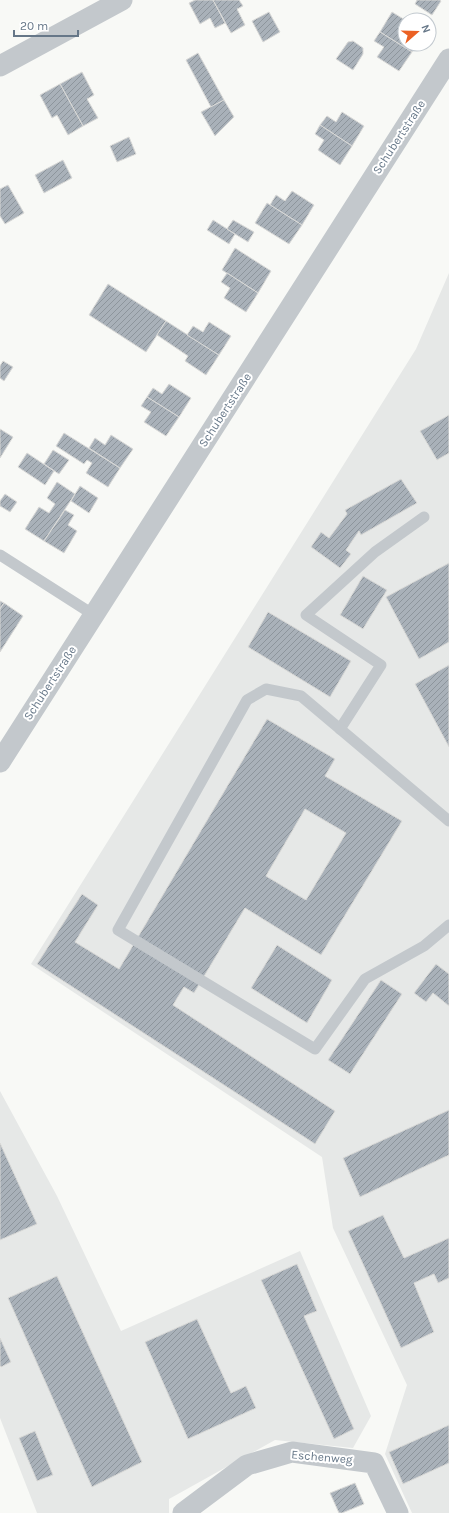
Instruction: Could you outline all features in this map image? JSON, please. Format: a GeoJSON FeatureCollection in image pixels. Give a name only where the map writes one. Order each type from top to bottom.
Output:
{"type":"FeatureCollection","features":[{"type":"Feature","properties":{"kind":"street"},"geometry":{"type":"LineString","coordinates":[[0,66],[122,0]]}},
{"type":"Feature","properties":{"kind":"street","name":"Schubertstraße"},"geometry":{"type":"LineString","coordinates":[[0,762],[449,59]]}},
{"type":"Feature","properties":{"kind":"street","name":"Eschenweg"},"geometry":{"type":"LineString","coordinates":[[183,1513],[247,1465],[292,1452],[374,1462],[398,1513]]}},
{"type":"Feature","properties":{"kind":"lane"},"geometry":{"type":"LineString","coordinates":[[340,729],[381,665],[306,615],[375,552],[424,517]]}},
{"type":"Feature","properties":{"kind":"lane"},"geometry":{"type":"LineString","coordinates":[[0,555],[94,615]]}},
{"type":"Feature","properties":{"kind":"lane"},"geometry":{"type":"LineString","coordinates":[[449,821],[301,696],[266,688],[247,700],[118,930],[316,1049],[365,979],[424,946],[449,925]]}},
{"type":"Feature","properties":{"kind":"shaded area"},"geometry":{"type":"Polygon","coordinates":[[[449,273],[449,1513],[412,1513],[385,1454],[407,1385],[333,1228],[322,1157],[31,964],[416,349],[449,273]]]}},
{"type":"Feature","properties":{"kind":"shaded area"},"geometry":{"type":"Polygon","coordinates":[[[0,1091],[57,1196],[121,1331],[300,1251],[371,1416],[353,1448],[275,1440],[169,1499],[169,1513],[37,1513],[0,1418],[0,1091]]]}},
{"type":"Feature","properties":{"kind":"building"},"geometry":{"type":"Polygon","coordinates":[[[195,0],[213,0],[225,23],[215,28],[210,18],[200,24],[189,3],[195,0]]]}},
{"type":"Feature","properties":{"kind":"building"},"geometry":{"type":"Polygon","coordinates":[[[213,0],[239,0],[243,6],[237,9],[245,25],[231,33],[213,0]]]}},
{"type":"Feature","properties":{"kind":"building"},"geometry":{"type":"Polygon","coordinates":[[[417,0],[441,1],[434,12],[427,12],[415,4],[417,0]]]}},
{"type":"Feature","properties":{"kind":"building"},"geometry":{"type":"Polygon","coordinates":[[[269,12],[280,32],[263,42],[252,21],[269,12]]]}},
{"type":"Feature","properties":{"kind":"building"},"geometry":{"type":"Polygon","coordinates":[[[392,12],[397,15],[397,43],[380,32],[392,12]]]}},
{"type":"Feature","properties":{"kind":"building"},"geometry":{"type":"Polygon","coordinates":[[[380,32],[397,43],[397,52],[412,52],[399,71],[377,57],[384,47],[374,41],[380,32]]]}},
{"type":"Feature","properties":{"kind":"building"},"geometry":{"type":"Polygon","coordinates":[[[353,41],[363,48],[363,54],[353,70],[336,59],[348,42],[353,41]]]}},
{"type":"Feature","properties":{"kind":"building"},"geometry":{"type":"Polygon","coordinates":[[[198,53],[224,100],[211,107],[186,60],[198,53]]]}},
{"type":"Feature","properties":{"kind":"building"},"geometry":{"type":"Polygon","coordinates":[[[82,72],[94,95],[87,99],[98,118],[83,126],[60,84],[82,72]]]}},
{"type":"Feature","properties":{"kind":"building"},"geometry":{"type":"Polygon","coordinates":[[[60,84],[83,126],[68,135],[57,115],[52,118],[40,95],[60,84]]]}},
{"type":"Feature","properties":{"kind":"building"},"geometry":{"type":"Polygon","coordinates":[[[224,100],[234,117],[215,136],[201,112],[224,100]]]}},
{"type":"Feature","properties":{"kind":"building"},"geometry":{"type":"Polygon","coordinates":[[[342,112],[364,126],[352,146],[320,125],[327,116],[336,122],[342,112]]]}},
{"type":"Feature","properties":{"kind":"building"},"geometry":{"type":"Polygon","coordinates":[[[320,125],[352,146],[340,165],[318,150],[324,140],[315,134],[320,125]]]}},
{"type":"Feature","properties":{"kind":"building"},"geometry":{"type":"Polygon","coordinates":[[[129,137],[136,154],[117,162],[110,146],[129,137]]]}},
{"type":"Feature","properties":{"kind":"building"},"geometry":{"type":"Polygon","coordinates":[[[63,160],[72,178],[44,193],[35,175],[63,160]]]}},
{"type":"Feature","properties":{"kind":"building"},"geometry":{"type":"Polygon","coordinates":[[[8,185],[24,213],[5,224],[0,216],[0,189],[8,185]]]}},
{"type":"Feature","properties":{"kind":"building"},"geometry":{"type":"Polygon","coordinates":[[[292,191],[314,205],[302,225],[270,205],[276,195],[285,201],[292,191]]]}},
{"type":"Feature","properties":{"kind":"building"},"geometry":{"type":"Polygon","coordinates":[[[267,203],[302,225],[289,244],[255,223],[267,203]]]}},
{"type":"Feature","properties":{"kind":"building"},"geometry":{"type":"Polygon","coordinates":[[[213,220],[235,234],[229,244],[207,230],[213,220]]]}},
{"type":"Feature","properties":{"kind":"building"},"geometry":{"type":"Polygon","coordinates":[[[233,220],[254,232],[248,242],[227,229],[233,220]]]}},
{"type":"Feature","properties":{"kind":"building"},"geometry":{"type":"Polygon","coordinates":[[[235,248],[271,271],[258,293],[222,270],[235,248]]]}},
{"type":"Feature","properties":{"kind":"building"},"geometry":{"type":"Polygon","coordinates":[[[227,273],[258,293],[246,312],[224,298],[230,288],[221,282],[227,273]]]}},
{"type":"Feature","properties":{"kind":"building"},"geometry":{"type":"Polygon","coordinates":[[[108,284],[166,321],[146,352],[89,315],[108,284]]]}},
{"type":"Feature","properties":{"kind":"building"},"geometry":{"type":"Polygon","coordinates":[[[166,321],[219,355],[206,375],[185,361],[188,356],[157,335],[166,321]]]}},
{"type":"Feature","properties":{"kind":"building"},"geometry":{"type":"Polygon","coordinates":[[[209,322],[231,336],[219,355],[187,335],[193,326],[203,332],[209,322]]]}},
{"type":"Feature","properties":{"kind":"building"},"geometry":{"type":"Polygon","coordinates":[[[3,361],[13,367],[4,381],[0,378],[0,366],[3,361]]]}},
{"type":"Feature","properties":{"kind":"building"},"geometry":{"type":"Polygon","coordinates":[[[169,384],[191,398],[179,417],[147,397],[153,388],[162,394],[169,384]]]}},
{"type":"Feature","properties":{"kind":"building"},"geometry":{"type":"Polygon","coordinates":[[[147,397],[179,417],[166,436],[144,422],[151,412],[141,406],[147,397]]]}},
{"type":"Feature","properties":{"kind":"building"},"geometry":{"type":"Polygon","coordinates":[[[449,415],[449,453],[437,460],[420,431],[449,415]]]}},
{"type":"Feature","properties":{"kind":"building"},"geometry":{"type":"Polygon","coordinates":[[[0,429],[13,437],[0,458],[0,429]]]}},
{"type":"Feature","properties":{"kind":"building"},"geometry":{"type":"Polygon","coordinates":[[[64,433],[120,468],[108,487],[86,473],[92,463],[87,460],[84,464],[56,446],[64,433]]]}},
{"type":"Feature","properties":{"kind":"building"},"geometry":{"type":"Polygon","coordinates":[[[111,435],[133,449],[120,468],[89,448],[95,438],[105,445],[111,435]]]}},
{"type":"Feature","properties":{"kind":"building"},"geometry":{"type":"Polygon","coordinates":[[[53,450],[69,460],[59,474],[44,464],[53,450]]]}},
{"type":"Feature","properties":{"kind":"building"},"geometry":{"type":"Polygon","coordinates":[[[27,453],[54,471],[45,485],[18,467],[27,453]]]}},
{"type":"Feature","properties":{"kind":"building"},"geometry":{"type":"Polygon","coordinates":[[[401,479],[417,503],[361,535],[359,531],[346,550],[351,554],[340,568],[311,547],[321,532],[329,538],[347,514],[345,510],[401,479]]]}},
{"type":"Feature","properties":{"kind":"building"},"geometry":{"type":"Polygon","coordinates":[[[57,482],[75,494],[44,541],[25,529],[39,507],[49,513],[55,504],[47,498],[57,482]]]}},
{"type":"Feature","properties":{"kind":"building"},"geometry":{"type":"Polygon","coordinates":[[[80,486],[98,498],[89,513],[71,501],[80,486]]]}},
{"type":"Feature","properties":{"kind":"building"},"geometry":{"type":"Polygon","coordinates":[[[5,494],[17,502],[10,512],[0,506],[0,501],[5,494]]]}},
{"type":"Feature","properties":{"kind":"building"},"geometry":{"type":"Polygon","coordinates":[[[65,510],[74,515],[68,525],[77,531],[64,553],[44,541],[65,510]]]}},
{"type":"Feature","properties":{"kind":"building"},"geometry":{"type":"Polygon","coordinates":[[[449,563],[449,642],[419,659],[386,597],[449,563]]]}},
{"type":"Feature","properties":{"kind":"building"},"geometry":{"type":"Polygon","coordinates":[[[363,576],[387,590],[363,629],[340,615],[363,576]]]}},
{"type":"Feature","properties":{"kind":"building"},"geometry":{"type":"Polygon","coordinates":[[[0,601],[4,603],[0,609],[0,601]]]}},
{"type":"Feature","properties":{"kind":"building"},"geometry":{"type":"Polygon","coordinates":[[[4,603],[23,616],[0,652],[0,609],[4,603]]]}},
{"type":"Feature","properties":{"kind":"building"},"geometry":{"type":"Polygon","coordinates":[[[268,612],[351,661],[330,697],[248,647],[268,612]]]}},
{"type":"Feature","properties":{"kind":"building"},"geometry":{"type":"Polygon","coordinates":[[[449,665],[449,747],[415,684],[449,665]]]}},
{"type":"Feature","properties":{"kind":"building"},"geometry":{"type":"Polygon","coordinates":[[[267,719],[335,759],[325,776],[402,821],[321,955],[245,908],[194,993],[184,987],[173,1005],[335,1111],[315,1144],[37,964],[82,894],[98,905],[75,942],[119,969],[267,719]],[[305,809],[266,876],[306,900],[346,833],[305,809]]]}},
{"type":"Feature","properties":{"kind":"building"},"geometry":{"type":"Polygon","coordinates":[[[277,945],[332,980],[307,1023],[251,988],[277,945]]]}},
{"type":"Feature","properties":{"kind":"building"},"geometry":{"type":"Polygon","coordinates":[[[436,964],[449,974],[449,1006],[433,993],[426,1002],[414,993],[436,964]]]}},
{"type":"Feature","properties":{"kind":"building"},"geometry":{"type":"Polygon","coordinates":[[[381,980],[402,994],[350,1074],[328,1060],[381,980]]]}},
{"type":"Feature","properties":{"kind":"building"},"geometry":{"type":"Polygon","coordinates":[[[449,1110],[449,1155],[360,1197],[343,1158],[449,1110]]]}},
{"type":"Feature","properties":{"kind":"building"},"geometry":{"type":"Polygon","coordinates":[[[0,1143],[37,1224],[0,1240],[0,1143]]]}},
{"type":"Feature","properties":{"kind":"building"},"geometry":{"type":"Polygon","coordinates":[[[383,1215],[404,1258],[449,1238],[449,1278],[438,1283],[434,1274],[414,1283],[434,1332],[401,1348],[348,1231],[383,1215]]]}},
{"type":"Feature","properties":{"kind":"building"},"geometry":{"type":"Polygon","coordinates":[[[297,1264],[317,1311],[304,1316],[354,1429],[334,1439],[261,1280],[297,1264]]]}},
{"type":"Feature","properties":{"kind":"building"},"geometry":{"type":"Polygon","coordinates":[[[57,1276],[142,1462],[92,1487],[8,1298],[57,1276]]]}},
{"type":"Feature","properties":{"kind":"building"},"geometry":{"type":"Polygon","coordinates":[[[197,1319],[231,1393],[246,1386],[256,1408],[188,1439],[145,1342],[197,1319]]]}},
{"type":"Feature","properties":{"kind":"building"},"geometry":{"type":"Polygon","coordinates":[[[0,1338],[11,1362],[1,1367],[0,1366],[0,1338]]]}},
{"type":"Feature","properties":{"kind":"building"},"geometry":{"type":"Polygon","coordinates":[[[449,1425],[449,1463],[403,1484],[389,1452],[449,1425]]]}},
{"type":"Feature","properties":{"kind":"building"},"geometry":{"type":"Polygon","coordinates":[[[35,1431],[53,1475],[37,1481],[19,1438],[35,1431]]]}},
{"type":"Feature","properties":{"kind":"building"},"geometry":{"type":"Polygon","coordinates":[[[355,1483],[364,1504],[339,1513],[330,1493],[355,1483]]]}}]}
